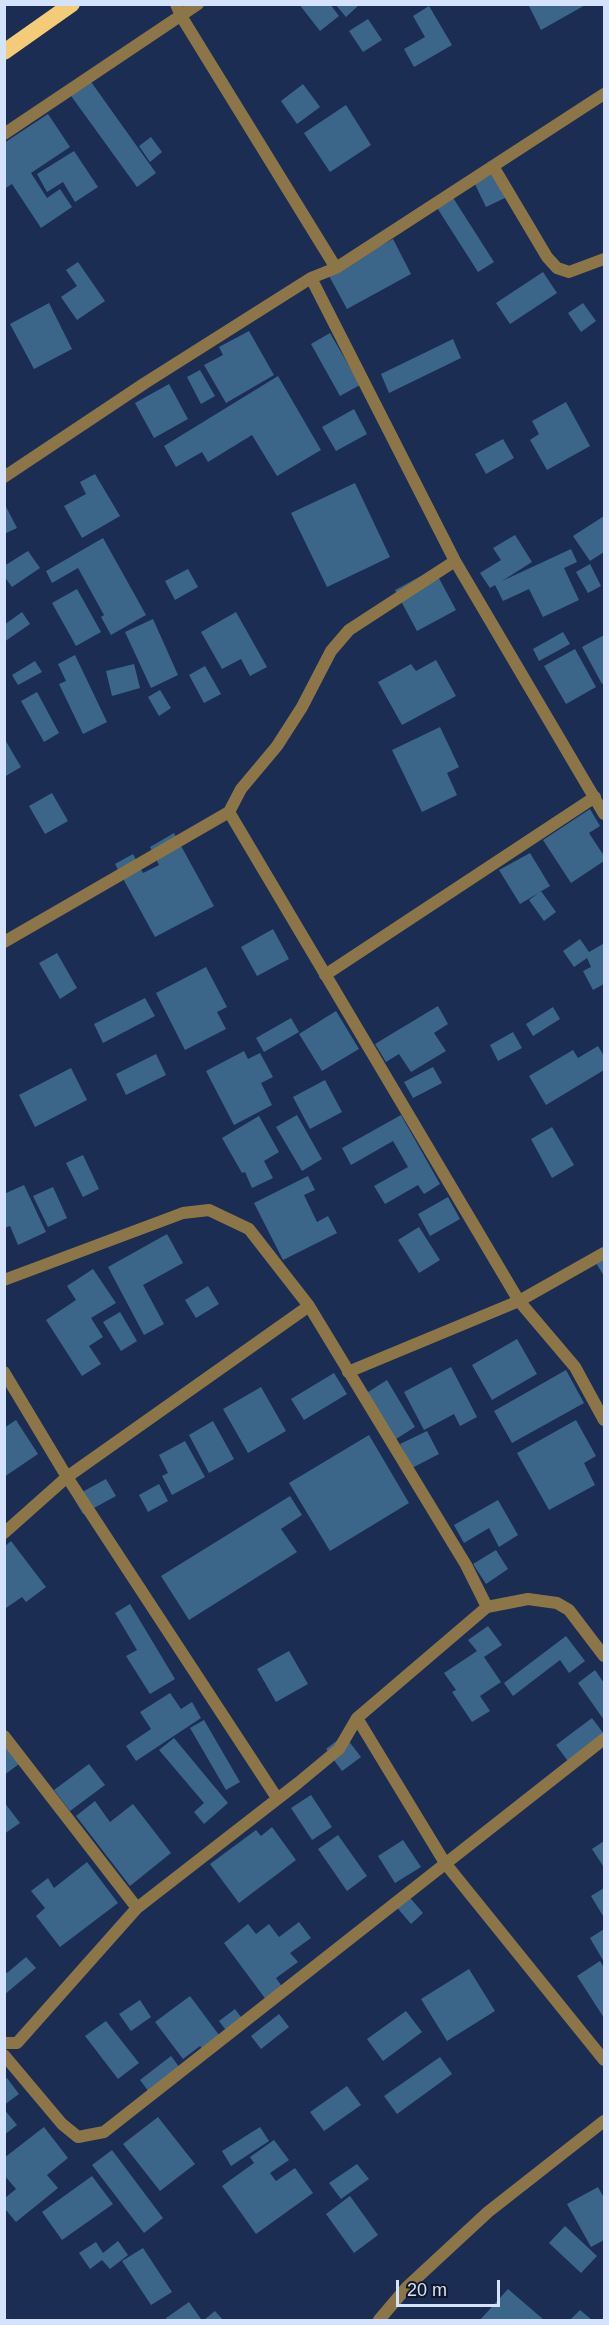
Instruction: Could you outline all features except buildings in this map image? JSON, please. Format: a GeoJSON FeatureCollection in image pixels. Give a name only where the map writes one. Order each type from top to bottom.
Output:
{"type":"FeatureCollection","features":[{"type":"Feature","properties":{"kind":"highway"},"geometry":{"type":"LineString","coordinates":[[4,52],[72,4]]}},
{"type":"Feature","properties":{"kind":"street"},"geometry":{"type":"LineString","coordinates":[[4,134],[178,10],[198,4]]}},
{"type":"Feature","properties":{"kind":"street"},"geometry":{"type":"LineString","coordinates":[[178,10],[336,268]]}},
{"type":"Feature","properties":{"kind":"street"},"geometry":{"type":"LineString","coordinates":[[4,477],[145,382],[311,278],[336,268],[604,94]]}},
{"type":"Feature","properties":{"kind":"street"},"geometry":{"type":"LineString","coordinates":[[493,166],[547,257],[557,268],[569,272],[604,259]]}},
{"type":"Feature","properties":{"kind":"street"},"geometry":{"type":"LineString","coordinates":[[311,278],[455,561],[604,814]]}},
{"type":"Feature","properties":{"kind":"street"},"geometry":{"type":"LineString","coordinates":[[4,942],[229,812],[241,789],[277,746],[302,707],[331,651],[349,630],[455,561]]}},
{"type":"Feature","properties":{"kind":"street"},"geometry":{"type":"LineString","coordinates":[[325,975],[595,797]]}},
{"type":"Feature","properties":{"kind":"street"},"geometry":{"type":"LineString","coordinates":[[229,812],[519,1300],[575,1367],[604,1420]]}},
{"type":"Feature","properties":{"kind":"street"},"geometry":{"type":"LineString","coordinates":[[4,1280],[183,1213],[209,1210],[249,1228],[309,1306],[466,1565],[487,1607]]}},
{"type":"Feature","properties":{"kind":"street"},"geometry":{"type":"LineString","coordinates":[[348,1372],[519,1300],[604,1253]]}},
{"type":"Feature","properties":{"kind":"street"},"geometry":{"type":"LineString","coordinates":[[4,1533],[67,1477],[309,1306]]}},
{"type":"Feature","properties":{"kind":"street"},"geometry":{"type":"LineString","coordinates":[[4,1372],[67,1477],[277,1798]]}},
{"type":"Feature","properties":{"kind":"street"},"geometry":{"type":"LineString","coordinates":[[4,2043],[17,2043],[137,1908],[339,1749],[357,1718],[487,1607],[528,1599],[556,1603],[569,1610],[604,1656]]}},
{"type":"Feature","properties":{"kind":"street"},"geometry":{"type":"LineString","coordinates":[[357,1718],[445,1863],[604,2060]]}},
{"type":"Feature","properties":{"kind":"street"},"geometry":{"type":"LineString","coordinates":[[4,1736],[137,1908]]}},
{"type":"Feature","properties":{"kind":"street"},"geometry":{"type":"LineString","coordinates":[[4,2055],[62,2124],[78,2137],[104,2132],[604,1739]]}},
{"type":"Feature","properties":{"kind":"street"},"geometry":{"type":"LineString","coordinates":[[380,2320],[407,2288],[488,2212],[604,2121]]}}]}
